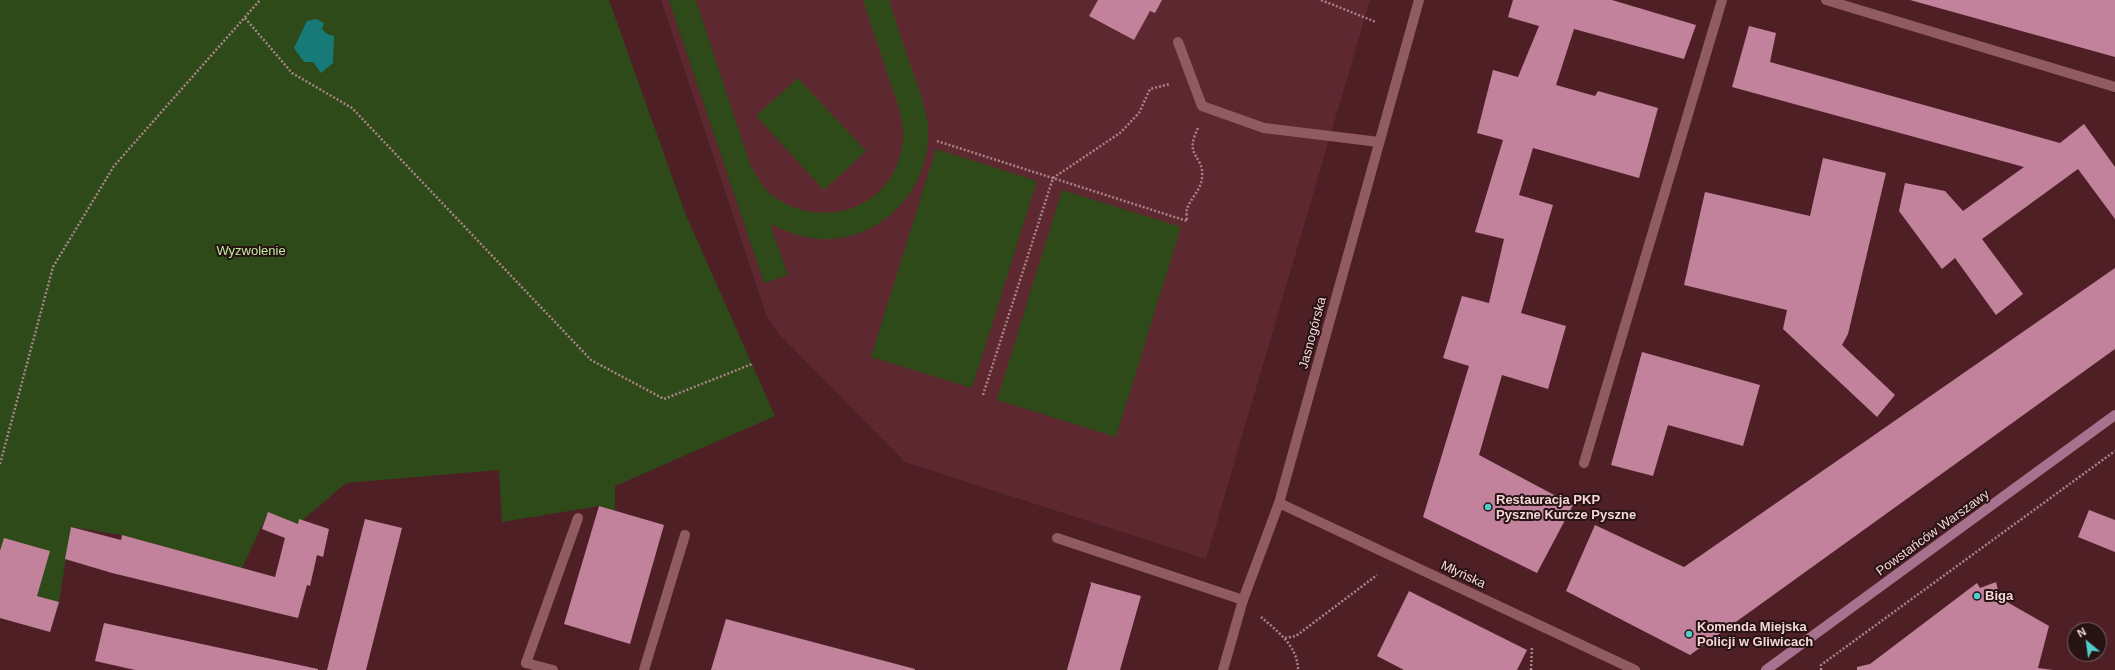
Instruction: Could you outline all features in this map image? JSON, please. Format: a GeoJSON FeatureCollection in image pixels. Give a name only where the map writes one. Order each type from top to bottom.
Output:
{"type":"FeatureCollection","features":[{"type":"Feature","properties":{"kind":"street","name":"Jasnogórska"},"geometry":{"type":"LineString","coordinates":[[1222,670],[1243,600],[1279,503],[1419,0]]}},
{"type":"Feature","properties":{"kind":"street"},"geometry":{"type":"LineString","coordinates":[[1584,462],[1722,0]]}},
{"type":"Feature","properties":{"kind":"street"},"geometry":{"type":"LineString","coordinates":[[1826,0],[2115,87]]}},
{"type":"Feature","properties":{"kind":"street"},"geometry":{"type":"LineString","coordinates":[[1178,42],[1202,106],[1264,128],[1379,142]]}},
{"type":"Feature","properties":{"kind":"street","name":"Powstańców Warszawy"},"geometry":{"type":"LineString","coordinates":[[1766,670],[2115,415]]}},
{"type":"Feature","properties":{"kind":"street","name":"Młyńska"},"geometry":{"type":"LineString","coordinates":[[1279,503],[1635,670]]}},
{"type":"Feature","properties":{"kind":"street"},"geometry":{"type":"LineString","coordinates":[[553,670],[526,662],[578,518]]}},
{"type":"Feature","properties":{"kind":"street"},"geometry":{"type":"LineString","coordinates":[[644,670],[685,535]]}},
{"type":"Feature","properties":{"kind":"street"},"geometry":{"type":"LineString","coordinates":[[1057,538],[1243,600]]}},
{"type":"Feature","properties":{"kind":"path"},"geometry":{"type":"LineString","coordinates":[[0,464],[53,267],[114,166],[260,0]]}},
{"type":"Feature","properties":{"kind":"path"},"geometry":{"type":"LineString","coordinates":[[1321,0],[1376,22]]}},
{"type":"Feature","properties":{"kind":"path"},"geometry":{"type":"LineString","coordinates":[[245,18],[292,73],[352,108],[592,360],[664,399],[752,364]]}},
{"type":"Feature","properties":{"kind":"path"},"geometry":{"type":"LineString","coordinates":[[983,395],[1053,178],[1120,133],[1139,113],[1150,89],[1192,78]]}},
{"type":"Feature","properties":{"kind":"path"},"geometry":{"type":"LineString","coordinates":[[938,141],[1187,221],[1187,208],[1196,195],[1202,177],[1201,166],[1192,150],[1192,140],[1198,128],[1202,106]]}},
{"type":"Feature","properties":{"kind":"path"},"geometry":{"type":"LineString","coordinates":[[1821,670],[1821,665],[2115,451]]}},
{"type":"Feature","properties":{"kind":"path"},"geometry":{"type":"LineString","coordinates":[[1285,638],[1296,636],[1377,574]]}},
{"type":"Feature","properties":{"kind":"path"},"geometry":{"type":"LineString","coordinates":[[1243,600],[1285,638],[1294,651],[1298,670]]}},
{"type":"Feature","properties":{"kind":"path"},"geometry":{"type":"LineString","coordinates":[[1531,670],[1532,646]]}},
{"type":"Feature","properties":{"kind":"shaded area"},"geometry":{"type":"Polygon","coordinates":[[[661,0],[1370,0],[1206,559],[905,462],[778,333],[767,317],[661,0]]]}},
{"type":"Feature","properties":{"kind":"green space","name":"Wyzwolenie"},"geometry":{"type":"Polygon","coordinates":[[[0,0],[609,0],[685,213],[775,416],[615,486],[615,511],[599,506],[502,522],[499,470],[346,483],[298,524],[268,513],[242,568],[122,535],[71,527],[59,602],[50,632],[0,618],[0,0]]]}},
{"type":"Feature","properties":{"kind":"green space"},"geometry":{"type":"Polygon","coordinates":[[[669,0],[696,0],[750,164],[766,190],[773,196],[794,207],[815,212],[837,212],[857,206],[875,196],[889,180],[899,161],[903,137],[901,115],[863,0],[889,0],[923,102],[928,127],[927,149],[922,170],[912,189],[899,206],[883,220],[865,231],[844,237],[822,239],[802,236],[770,224],[788,275],[764,283],[669,0]]]}},
{"type":"Feature","properties":{"kind":"green space"},"geometry":{"type":"Polygon","coordinates":[[[798,78],[866,151],[824,190],[756,116],[798,78]]]}},
{"type":"Feature","properties":{"kind":"green space"},"geometry":{"type":"Polygon","coordinates":[[[936,149],[1037,181],[972,388],[871,357],[936,149]]]}},
{"type":"Feature","properties":{"kind":"green space"},"geometry":{"type":"Polygon","coordinates":[[[1062,190],[1181,227],[1116,437],[997,400],[1062,190]]]}},
{"type":"Feature","properties":{"kind":"water"},"geometry":{"type":"Polygon","coordinates":[[[316,19],[324,23],[322,29],[327,34],[334,36],[333,63],[321,73],[313,62],[304,62],[294,48],[307,21],[316,19]]]}},
{"type":"Feature","properties":{"kind":"building"},"geometry":{"type":"Polygon","coordinates":[[[1098,0],[1162,0],[1155,13],[1150,11],[1134,40],[1089,16],[1098,0]]]}},
{"type":"Feature","properties":{"kind":"building"},"geometry":{"type":"Polygon","coordinates":[[[1513,0],[1612,0],[1696,25],[1684,59],[1574,29],[1556,85],[1595,96],[1598,91],[1658,108],[1639,178],[1533,148],[1519,195],[1553,205],[1521,313],[1566,326],[1548,389],[1502,375],[1479,455],[1573,505],[1537,573],[1423,517],[1469,366],[1443,358],[1462,296],[1489,303],[1504,239],[1475,232],[1503,140],[1477,133],[1493,70],[1518,77],[1539,26],[1508,17],[1513,0]]]}},
{"type":"Feature","properties":{"kind":"building"},"geometry":{"type":"Polygon","coordinates":[[[1910,0],[2115,0],[2115,57],[1910,0]]]}},
{"type":"Feature","properties":{"kind":"building"},"geometry":{"type":"Polygon","coordinates":[[[1749,26],[1776,33],[1770,62],[2060,143],[2084,124],[2115,167],[2115,219],[2078,169],[1982,239],[2023,294],[1996,315],[1955,258],[1942,269],[1899,211],[1905,183],[1945,191],[1963,211],[2024,167],[1732,87],[1749,26]]]}},
{"type":"Feature","properties":{"kind":"building"},"geometry":{"type":"Polygon","coordinates":[[[1823,158],[1886,173],[1848,334],[1842,345],[1895,395],[1877,417],[1783,329],[1787,310],[1684,285],[1705,192],[1810,216],[1823,158]]]}},
{"type":"Feature","properties":{"kind":"building"},"geometry":{"type":"Polygon","coordinates":[[[2115,268],[2115,349],[1690,655],[1566,591],[1595,525],[1684,567],[2115,268]]]}},
{"type":"Feature","properties":{"kind":"building"},"geometry":{"type":"Polygon","coordinates":[[[1642,352],[1760,385],[1743,446],[1668,425],[1653,476],[1611,465],[1642,352]]]}},
{"type":"Feature","properties":{"kind":"building"},"geometry":{"type":"Polygon","coordinates":[[[599,506],[664,525],[630,644],[564,624],[599,506]]]}},
{"type":"Feature","properties":{"kind":"building"},"geometry":{"type":"Polygon","coordinates":[[[2089,510],[2115,520],[2115,552],[2078,537],[2089,510]]]}},
{"type":"Feature","properties":{"kind":"building"},"geometry":{"type":"Polygon","coordinates":[[[268,512],[298,524],[299,519],[329,529],[323,557],[317,555],[310,586],[307,585],[298,618],[112,573],[65,559],[71,527],[121,540],[122,535],[275,577],[285,538],[262,529],[268,512]]]}},
{"type":"Feature","properties":{"kind":"building"},"geometry":{"type":"Polygon","coordinates":[[[365,519],[402,528],[366,670],[327,670],[365,519]]]}},
{"type":"Feature","properties":{"kind":"building"},"geometry":{"type":"Polygon","coordinates":[[[4,538],[50,551],[37,596],[59,602],[50,632],[0,618],[0,551],[4,538]]]}},
{"type":"Feature","properties":{"kind":"building"},"geometry":{"type":"Polygon","coordinates":[[[1090,582],[1141,596],[1120,670],[1067,670],[1091,584],[1090,582]]]}},
{"type":"Feature","properties":{"kind":"building"},"geometry":{"type":"Polygon","coordinates":[[[1996,582],[2000,598],[2049,626],[2038,668],[2053,670],[1857,670],[1857,667],[1870,664],[1977,583],[1980,588],[1996,582]]]}},
{"type":"Feature","properties":{"kind":"building"},"geometry":{"type":"Polygon","coordinates":[[[1409,591],[1527,650],[1517,670],[1404,670],[1377,656],[1409,591]]]}},
{"type":"Feature","properties":{"kind":"building"},"geometry":{"type":"Polygon","coordinates":[[[726,619],[915,669],[915,670],[711,670],[726,619]]]}},
{"type":"Feature","properties":{"kind":"building"},"geometry":{"type":"Polygon","coordinates":[[[104,623],[318,670],[135,670],[95,661],[104,623]]]}},
{"type":"Feature","properties":{"kind":"place","name":"Restauracja PKP Pyszne Kurcze Pyszne"},"geometry":{"type":"Point","coordinates":[1488,507]}},
{"type":"Feature","properties":{"kind":"place","name":"Biga"},"geometry":{"type":"Point","coordinates":[1977,596]}},
{"type":"Feature","properties":{"kind":"place","name":"Komenda Miejska Policji w Gliwicach"},"geometry":{"type":"Point","coordinates":[1689,634]}}]}
